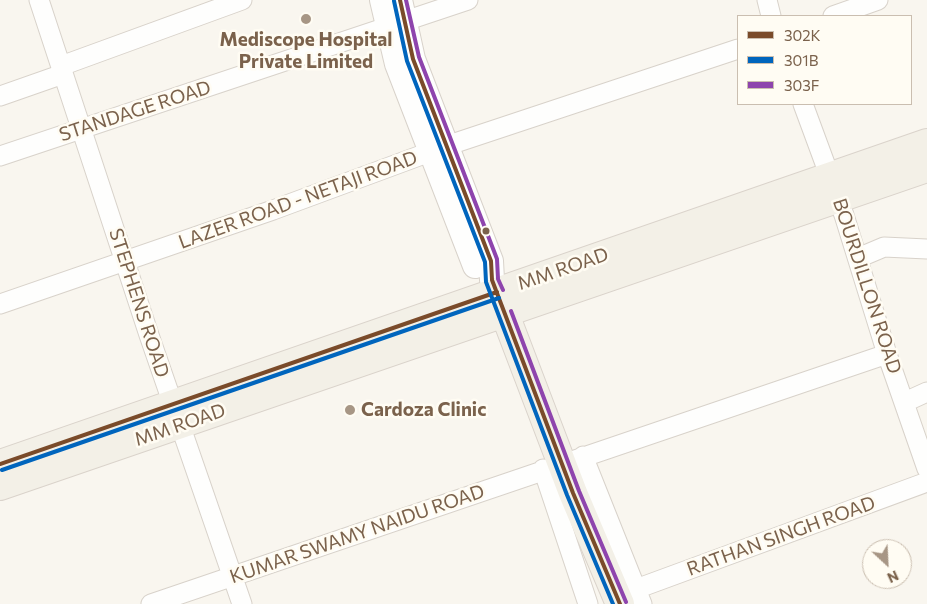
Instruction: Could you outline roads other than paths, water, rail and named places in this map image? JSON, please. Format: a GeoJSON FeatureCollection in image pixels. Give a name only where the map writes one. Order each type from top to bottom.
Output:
{"type":"FeatureCollection","features":[{"type":"Feature","properties":{"kind":"main road","name":"MM ROAD"},"geometry":{"type":"LineString","coordinates":[[0,486],[177,414],[498,295],[834,186],[927,143]]}},
{"type":"Feature","properties":{"kind":"main road","name":"MM ROAD"},"geometry":{"type":"LineString","coordinates":[[834,186],[927,168]]}},
{"type":"Feature","properties":{"kind":"main road"},"geometry":{"type":"LineString","coordinates":[[498,295],[563,463],[632,599]]}},
{"type":"Feature","properties":{"kind":"main road","name":"MM ROAD"},"geometry":{"type":"LineString","coordinates":[[0,464],[177,414]]}},
{"type":"Feature","properties":{"kind":"street","name":"STEPHENS ROAD"},"geometry":{"type":"LineString","coordinates":[[39,0],[125,262],[242,604]]}},
{"type":"Feature","properties":{"kind":"street"},"geometry":{"type":"LineString","coordinates":[[0,96],[242,0]]}},
{"type":"Feature","properties":{"kind":"street"},"geometry":{"type":"LineString","coordinates":[[382,0],[397,17],[413,59],[438,149],[491,261],[498,295]]}},
{"type":"Feature","properties":{"kind":"street","name":"STANDAGE ROAD"},"geometry":{"type":"LineString","coordinates":[[0,156],[397,17],[468,0]]}},
{"type":"Feature","properties":{"kind":"street"},"geometry":{"type":"LineString","coordinates":[[767,0],[772,15]]}},
{"type":"Feature","properties":{"kind":"street"},"geometry":{"type":"LineString","coordinates":[[836,15],[878,0]]}},
{"type":"Feature","properties":{"kind":"street","name":"LAZER ROAD - NETAJI ROAD"},"geometry":{"type":"LineString","coordinates":[[0,304],[273,210],[438,149],[737,49]]}},
{"type":"Feature","properties":{"kind":"street","name":"BOURDILLON ROAD"},"geometry":{"type":"LineString","coordinates":[[803,105],[834,186],[858,258],[887,354],[905,402],[927,480]]}},
{"type":"Feature","properties":{"kind":"street"},"geometry":{"type":"LineString","coordinates":[[858,258],[884,247],[927,249]]}},
{"type":"Feature","properties":{"kind":"street","name":"KUMAR SWAMY NAIDU ROAD"},"geometry":{"type":"LineString","coordinates":[[151,604],[887,354]]}},
{"type":"Feature","properties":{"kind":"street"},"geometry":{"type":"LineString","coordinates":[[905,402],[927,392]]}},
{"type":"Feature","properties":{"kind":"street"},"geometry":{"type":"LineString","coordinates":[[563,463],[585,603]]}},
{"type":"Feature","properties":{"kind":"street","name":"RATHAN SINGH ROAD"},"geometry":{"type":"LineString","coordinates":[[632,599],[927,480]]}},
{"type":"Feature","properties":{"kind":"place","name":"Mediscope Hospital Private Limited"},"geometry":{"type":"Point","coordinates":[306,19]}},
{"type":"Feature","properties":{"kind":"place","name":"Cardoza Clinic"},"geometry":{"type":"Point","coordinates":[350,410]}}]}
